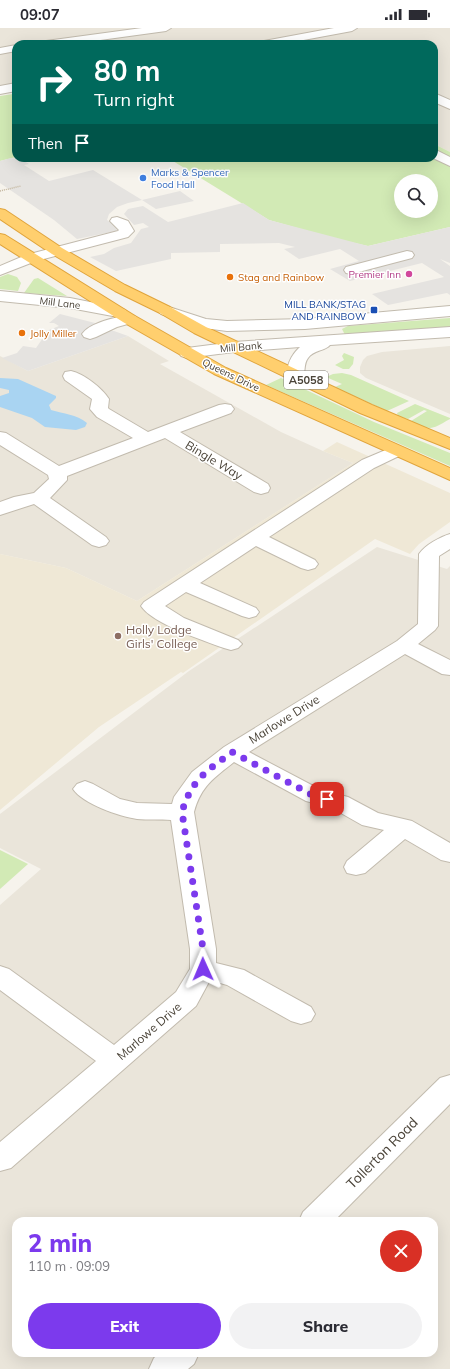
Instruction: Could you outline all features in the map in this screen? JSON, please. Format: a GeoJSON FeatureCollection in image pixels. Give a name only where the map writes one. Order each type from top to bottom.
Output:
{"type":"FeatureCollection","features":[{"type":"Feature","properties":{"kind":"highway","name":"A5058"},"geometry":{"type":"LineString","coordinates":[[0,213],[57,251],[120,288],[165,310],[217,339],[366,409],[450,444]]}},
{"type":"Feature","properties":{"kind":"highway","name":"Queens Drive"},"geometry":{"type":"LineString","coordinates":[[0,238],[124,316],[220,371],[450,475]]}},
{"type":"Feature","properties":{"kind":"highway"},"geometry":{"type":"LineString","coordinates":[[50,270],[50,260],[57,251]]}},
{"type":"Feature","properties":{"kind":"street"},"geometry":{"type":"LineString","coordinates":[[76,40],[166,28]]}},
{"type":"Feature","properties":{"kind":"street"},"geometry":{"type":"LineString","coordinates":[[286,40],[352,28]]}},
{"type":"Feature","properties":{"kind":"street"},"geometry":{"type":"LineString","coordinates":[[0,51],[12,49]]}},
{"type":"Feature","properties":{"kind":"street"},"geometry":{"type":"LineString","coordinates":[[0,90],[12,88]]}},
{"type":"Feature","properties":{"kind":"street"},"geometry":{"type":"LineString","coordinates":[[438,99],[450,105]]}},
{"type":"Feature","properties":{"kind":"street"},"geometry":{"type":"LineString","coordinates":[[438,155],[450,162]]}},
{"type":"Feature","properties":{"kind":"street"},"geometry":{"type":"LineString","coordinates":[[0,259],[57,251],[123,234],[127,231],[123,224],[118,221]]}},
{"type":"Feature","properties":{"kind":"street"},"geometry":{"type":"LineString","coordinates":[[351,270],[407,255]]}},
{"type":"Feature","properties":{"kind":"street"},"geometry":{"type":"LineString","coordinates":[[0,271],[27,256]]}},
{"type":"Feature","properties":{"kind":"street","name":"Mill Lane"},"geometry":{"type":"LineString","coordinates":[[0,296],[70,303],[124,316]]}},
{"type":"Feature","properties":{"kind":"street","name":"Mill Bank"},"geometry":{"type":"LineString","coordinates":[[165,310],[193,320],[216,325],[305,324]]}},
{"type":"Feature","properties":{"kind":"street","name":"Mill Bank"},"geometry":{"type":"LineString","coordinates":[[187,353],[217,339],[263,329],[450,311]]}},
{"type":"Feature","properties":{"kind":"street"},"geometry":{"type":"LineString","coordinates":[[90,334],[124,316]]}},
{"type":"Feature","properties":{"kind":"street","name":"Mill Bank"},"geometry":{"type":"LineString","coordinates":[[187,353],[234,347],[450,332]]}},
{"type":"Feature","properties":{"kind":"street","name":"Mill Bank"},"geometry":{"type":"LineString","coordinates":[[296,376],[296,365],[298,359],[307,350],[321,344],[344,340]]}},
{"type":"Feature","properties":{"kind":"street"},"geometry":{"type":"LineString","coordinates":[[71,376],[99,396],[101,399],[99,409],[103,413],[147,439]]}},
{"type":"Feature","properties":{"kind":"street","name":"Bingle Way"},"geometry":{"type":"LineString","coordinates":[[57,473],[168,432],[225,409]]}},
{"type":"Feature","properties":{"kind":"street","name":"Bingle Way"},"geometry":{"type":"LineString","coordinates":[[168,432],[261,488]]}},
{"type":"Feature","properties":{"kind":"street"},"geometry":{"type":"LineString","coordinates":[[0,437],[57,473],[58,480],[40,497],[21,501],[0,509]]}},
{"type":"Feature","properties":{"kind":"street"},"geometry":{"type":"LineString","coordinates":[[231,644],[177,622],[151,606],[368,464],[395,451]]}},
{"type":"Feature","properties":{"kind":"street"},"geometry":{"type":"LineString","coordinates":[[40,497],[42,502],[49,508],[100,540]]}},
{"type":"Feature","properties":{"kind":"street"},"geometry":{"type":"LineString","coordinates":[[256,538],[308,564]]}},
{"type":"Feature","properties":{"kind":"street","name":"Marlowe Drive"},"geometry":{"type":"LineString","coordinates":[[0,1158],[186,999],[203,969],[203,949],[182,812],[186,797],[200,777],[232,752],[404,645],[428,626],[429,554],[450,540]]}},
{"type":"Feature","properties":{"kind":"street"},"geometry":{"type":"LineString","coordinates":[[185,584],[249,612]]}},
{"type":"Feature","properties":{"kind":"street"},"geometry":{"type":"LineString","coordinates":[[404,645],[450,669]]}},
{"type":"Feature","properties":{"kind":"street"},"geometry":{"type":"LineString","coordinates":[[232,752],[314,796],[340,802],[370,820],[403,828],[450,854]]}},
{"type":"Feature","properties":{"kind":"street"},"geometry":{"type":"LineString","coordinates":[[85,789],[112,804],[136,811],[182,812]]}},
{"type":"Feature","properties":{"kind":"street"},"geometry":{"type":"LineString","coordinates":[[356,866],[403,828]]}},
{"type":"Feature","properties":{"kind":"street"},"geometry":{"type":"LineString","coordinates":[[203,969],[235,977],[301,1014]]}},
{"type":"Feature","properties":{"kind":"street"},"geometry":{"type":"LineString","coordinates":[[0,976],[115,1060]]}},
{"type":"Feature","properties":{"kind":"street","name":"Tollerton Road"},"geometry":{"type":"LineString","coordinates":[[318,1217],[450,1086]]}},
{"type":"Feature","properties":{"kind":"street"},"geometry":{"type":"LineString","coordinates":[[166,1369],[178,1357]]}},
{"type":"Feature","properties":{"kind":"path"},"geometry":{"type":"LineString","coordinates":[[0,191],[21,186]]}},
{"type":"Feature","properties":{"kind":"shaded area"},"geometry":{"type":"Polygon","coordinates":[[[0,28],[450,28],[450,152],[438,146],[438,40],[12,40],[12,88],[0,90],[0,28]]]}},
{"type":"Feature","properties":{"kind":"shaded area"},"geometry":{"type":"Polygon","coordinates":[[[11,158],[12,162],[26,162],[29,164],[24,165],[49,181],[93,170],[142,200],[117,207],[109,214],[107,220],[118,227],[116,231],[77,239],[54,220],[0,183],[0,161],[11,158]]]}},
{"type":"Feature","properties":{"kind":"shaded area"},"geometry":{"type":"Polygon","coordinates":[[[180,191],[194,201],[156,209],[142,200],[180,191]]]}},
{"type":"Feature","properties":{"kind":"shaded area"},"geometry":{"type":"Polygon","coordinates":[[[243,203],[269,220],[368,246],[450,227],[450,263],[440,259],[450,266],[450,295],[447,293],[388,305],[372,294],[444,277],[422,263],[350,281],[330,269],[359,261],[340,249],[299,259],[284,249],[295,247],[279,243],[220,244],[220,252],[171,253],[171,259],[116,271],[90,257],[104,254],[114,248],[131,243],[141,229],[149,227],[143,223],[134,225],[124,214],[128,209],[143,206],[168,222],[243,203]]]}},
{"type":"Feature","properties":{"kind":"shaded area"},"geometry":{"type":"Polygon","coordinates":[[[60,314],[95,323],[95,325],[106,330],[128,336],[28,371],[2,358],[17,353],[23,346],[36,348],[45,335],[43,335],[44,332],[59,326],[54,323],[49,323],[60,314]]]}},
{"type":"Feature","properties":{"kind":"shaded area"},"geometry":{"type":"Polygon","coordinates":[[[128,336],[169,361],[160,364],[281,432],[353,463],[137,601],[66,568],[0,554],[0,356],[28,371],[128,336]]]}},
{"type":"Feature","properties":{"kind":"shaded area"},"geometry":{"type":"Polygon","coordinates":[[[450,346],[450,414],[366,378],[360,373],[360,367],[363,360],[367,356],[382,352],[450,346]]]}},
{"type":"Feature","properties":{"kind":"shaded area","name":"Holly Lodge Girls' College"},"geometry":{"type":"Polygon","coordinates":[[[337,442],[450,493],[450,522],[419,544],[410,554],[375,539],[183,673],[181,672],[99,727],[0,810],[0,554],[66,568],[137,601],[353,463],[323,451],[337,442]]]}},
{"type":"Feature","properties":{"kind":"shaded area"},"geometry":{"type":"Polygon","coordinates":[[[377,547],[447,569],[450,566],[450,1369],[0,1369],[0,905],[41,869],[0,848],[0,814],[189,671],[377,547]]]}},
{"type":"Feature","properties":{"kind":"green space"},"geometry":{"type":"Polygon","coordinates":[[[12,94],[12,158],[0,161],[0,96],[12,94]]]}},
{"type":"Feature","properties":{"kind":"green space"},"geometry":{"type":"Polygon","coordinates":[[[438,146],[450,152],[450,227],[368,246],[336,239],[269,220],[175,162],[438,162],[438,146]]]}},
{"type":"Feature","properties":{"kind":"green space"},"geometry":{"type":"Polygon","coordinates":[[[8,274],[17,277],[21,283],[18,291],[0,289],[0,277],[8,274]]]}},
{"type":"Feature","properties":{"kind":"green space"},"geometry":{"type":"Polygon","coordinates":[[[38,278],[67,296],[24,293],[34,279],[38,278]]]}},
{"type":"Feature","properties":{"kind":"green space"},"geometry":{"type":"Polygon","coordinates":[[[450,318],[450,328],[345,335],[342,329],[348,326],[450,318]]]}},
{"type":"Feature","properties":{"kind":"green space"},"geometry":{"type":"Polygon","coordinates":[[[344,353],[354,357],[353,364],[349,369],[343,369],[335,365],[344,360],[342,356],[344,353]]]}},
{"type":"Feature","properties":{"kind":"green space"},"geometry":{"type":"Polygon","coordinates":[[[342,373],[351,375],[409,401],[387,411],[335,387],[342,384],[326,377],[333,374],[342,373]]]}},
{"type":"Feature","properties":{"kind":"green space"},"geometry":{"type":"Polygon","coordinates":[[[281,378],[374,422],[450,453],[450,466],[266,385],[281,378]]]}},
{"type":"Feature","properties":{"kind":"green space"},"geometry":{"type":"Polygon","coordinates":[[[415,404],[450,419],[434,427],[427,428],[411,421],[427,411],[424,410],[408,419],[398,416],[397,413],[415,404]]]}},
{"type":"Feature","properties":{"kind":"green space"},"geometry":{"type":"Polygon","coordinates":[[[0,850],[28,864],[0,889],[0,850]]]}},
{"type":"Feature","properties":{"kind":"water"},"geometry":{"type":"Polygon","coordinates":[[[0,378],[18,379],[56,396],[56,398],[49,405],[51,410],[83,420],[87,423],[85,427],[76,430],[45,427],[32,418],[0,407],[0,396],[9,393],[9,390],[0,388],[0,378]]]}},
{"type":"Feature","properties":{"kind":"place","name":"Marks & Spencer Food Hall"},"geometry":{"type":"Point","coordinates":[143,178]}},
{"type":"Feature","properties":{"kind":"place","name":"Premier Inn"},"geometry":{"type":"Point","coordinates":[409,274]}},
{"type":"Feature","properties":{"kind":"place","name":"Stag and Rainbow"},"geometry":{"type":"Point","coordinates":[230,277]}},
{"type":"Feature","properties":{"kind":"place","name":"MILL BANK/STAG AND RAINBOW"},"geometry":{"type":"Point","coordinates":[374,310]}},
{"type":"Feature","properties":{"kind":"place","name":"Jolly Miller"},"geometry":{"type":"Point","coordinates":[22,333]}},
{"type":"Feature","properties":{"kind":"place","name":"Holly Lodge Girls' College"},"geometry":{"type":"Point","coordinates":[118,636]}},
{"type":"Feature","properties":{"kind":"route"},"geometry":{"type":"LineString","coordinates":[[203,969],[203,949],[182,812],[186,797],[200,777],[232,752],[314,796],[327,799]]}}]}
